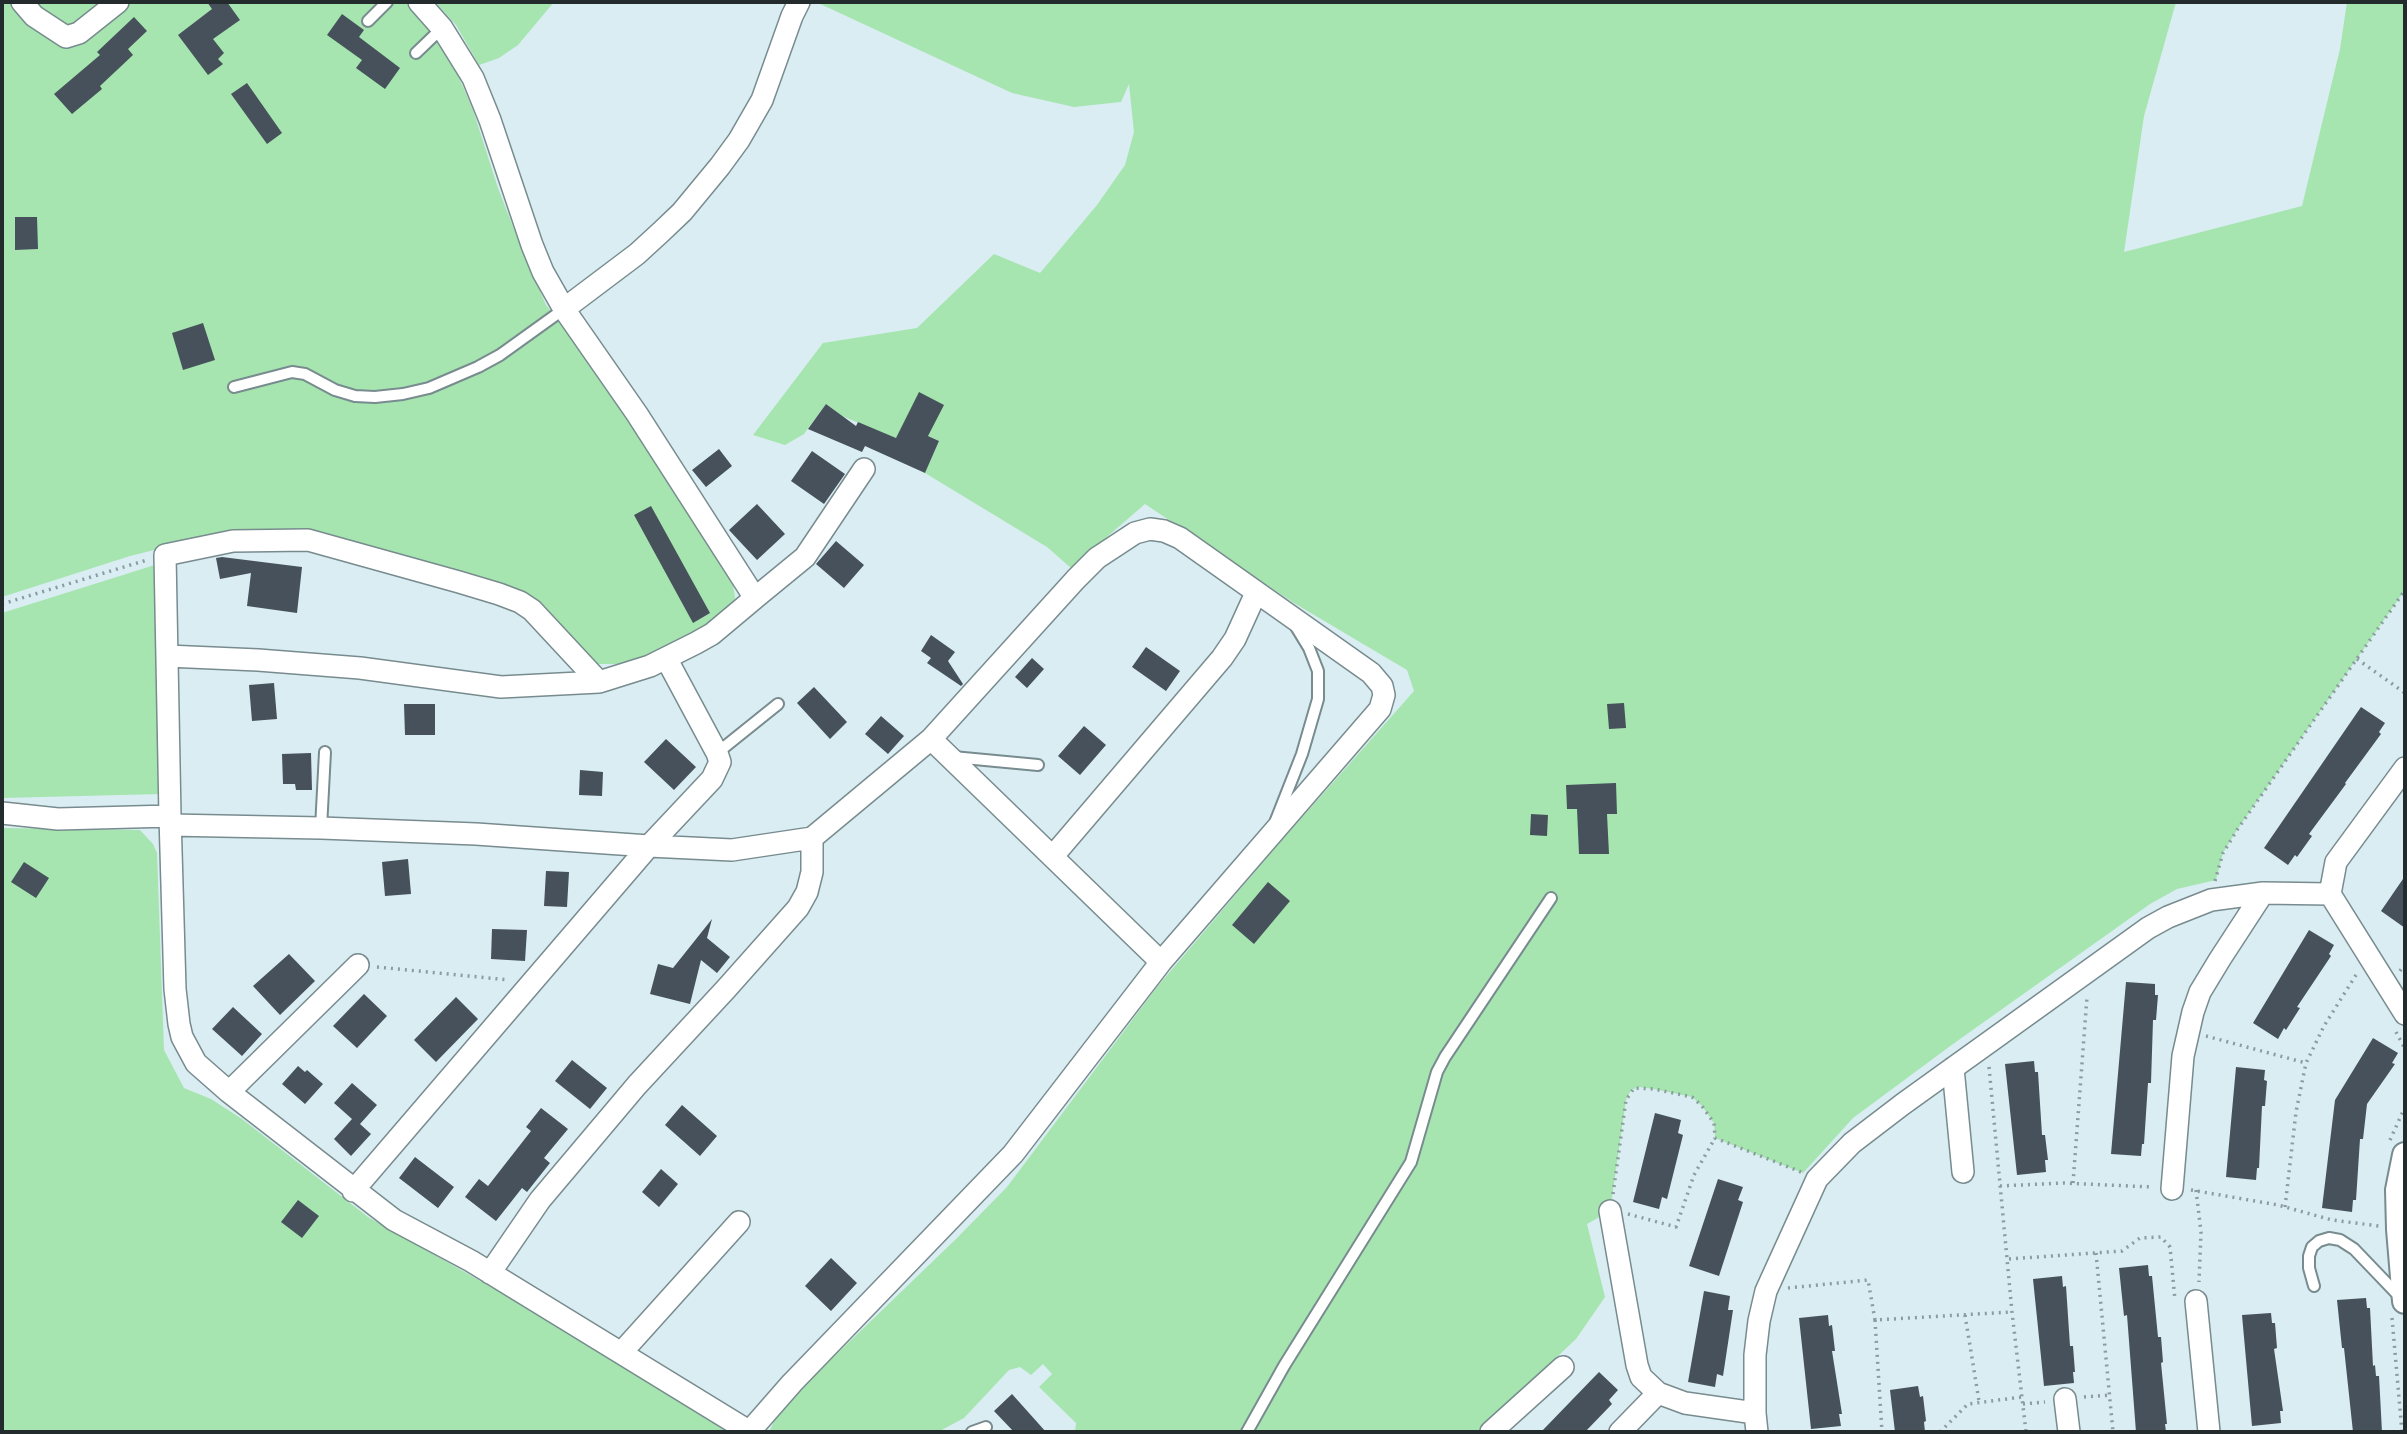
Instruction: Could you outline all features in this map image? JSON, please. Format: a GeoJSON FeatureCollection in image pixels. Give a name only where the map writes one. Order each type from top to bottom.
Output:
{"type":"FeatureCollection","features":[{"type":"Feature","properties":{"kind":"street"},"geometry":{"type":"LineString","coordinates":[[22,2],[40,22],[66,37],[79,33],[118,2]]}},
{"type":"Feature","properties":{"kind":"street"},"geometry":{"type":"LineString","coordinates":[[419,2],[442,28],[473,78],[543,272],[564,309],[637,414],[755,598]]}},
{"type":"Feature","properties":{"kind":"street"},"geometry":{"type":"LineString","coordinates":[[564,309],[637,254],[682,212],[720,166],[762,100],[799,2]]}},
{"type":"Feature","properties":{"kind":"street"},"geometry":{"type":"LineString","coordinates":[[167,656],[360,668],[501,687],[599,682],[629,674],[712,634],[805,557],[863,469]]}},
{"type":"Feature","properties":{"kind":"street"},"geometry":{"type":"LineString","coordinates":[[2,813],[58,819],[170,821],[476,834],[732,850],[812,838],[931,739],[1097,558],[1135,533],[1150,530],[1164,531],[1180,538],[1371,673],[1382,687],[1384,695],[1380,709],[1161,962],[1013,1154],[792,1383],[750,1432],[490,1273],[394,1220],[353,1191],[229,1092],[196,1062],[179,1024],[175,989],[170,821],[165,555],[233,541],[308,540],[447,578],[520,602],[532,610],[599,682]]}},
{"type":"Feature","properties":{"kind":"street"},"geometry":{"type":"LineString","coordinates":[[1053,856],[1223,658],[1256,593]]}},
{"type":"Feature","properties":{"kind":"street"},"geometry":{"type":"LineString","coordinates":[[353,1191],[649,846],[712,779],[720,762],[717,753],[666,658]]}},
{"type":"Feature","properties":{"kind":"street"},"geometry":{"type":"LineString","coordinates":[[931,739],[1161,962]]}},
{"type":"Feature","properties":{"kind":"street"},"geometry":{"type":"LineString","coordinates":[[2405,768],[2336,862],[2330,894],[2405,1014]]}},
{"type":"Feature","properties":{"kind":"street"},"geometry":{"type":"LineString","coordinates":[[490,1273],[540,1200],[637,1085],[798,908],[807,892],[812,872],[812,838]]}},
{"type":"Feature","properties":{"kind":"street"},"geometry":{"type":"LineString","coordinates":[[2172,1189],[2182,1069],[2188,1031],[2200,992],[2263,892]]}},
{"type":"Feature","properties":{"kind":"street"},"geometry":{"type":"LineString","coordinates":[[1610,1211],[1637,1365],[1642,1377],[1658,1393],[1756,1423],[1755,1354],[1766,1291],[1785,1244],[1817,1179],[1871,1127],[2148,928],[2188,907],[2210,900],[2263,892],[2330,894]]}},
{"type":"Feature","properties":{"kind":"street"},"geometry":{"type":"LineString","coordinates":[[229,1092],[358,965]]}},
{"type":"Feature","properties":{"kind":"street"},"geometry":{"type":"LineString","coordinates":[[1953,1068],[1963,1172]]}},
{"type":"Feature","properties":{"kind":"street"},"geometry":{"type":"LineString","coordinates":[[2400,1297],[2403,1258],[2398,1190],[2405,1155]]}},
{"type":"Feature","properties":{"kind":"street"},"geometry":{"type":"LineString","coordinates":[[621,1353],[739,1222]]}},
{"type":"Feature","properties":{"kind":"street"},"geometry":{"type":"LineString","coordinates":[[2196,1301],[2209,1432]]}},
{"type":"Feature","properties":{"kind":"street"},"geometry":{"type":"LineString","coordinates":[[1492,1432],[1563,1367]]}},
{"type":"Feature","properties":{"kind":"street"},"geometry":{"type":"LineString","coordinates":[[1620,1432],[1658,1393]]}},
{"type":"Feature","properties":{"kind":"street"},"geometry":{"type":"LineString","coordinates":[[2065,1399],[2069,1432]]}},
{"type":"Feature","properties":{"kind":"lane"},"geometry":{"type":"LineString","coordinates":[[368,21],[387,2]]}},
{"type":"Feature","properties":{"kind":"lane"},"geometry":{"type":"LineString","coordinates":[[416,53],[442,28]]}},
{"type":"Feature","properties":{"kind":"lane"},"geometry":{"type":"LineString","coordinates":[[234,387],[292,372],[305,374],[335,390],[355,396],[403,394],[429,388],[500,355],[564,309]]}},
{"type":"Feature","properties":{"kind":"lane"},"geometry":{"type":"LineString","coordinates":[[1272,832],[1302,754],[1318,699],[1318,671],[1314,659],[1289,616]]}},
{"type":"Feature","properties":{"kind":"lane"},"geometry":{"type":"LineString","coordinates":[[717,753],[778,704]]}},
{"type":"Feature","properties":{"kind":"lane"},"geometry":{"type":"LineString","coordinates":[[321,828],[324,752]]}},
{"type":"Feature","properties":{"kind":"lane"},"geometry":{"type":"LineString","coordinates":[[949,756],[1038,765]]}},
{"type":"Feature","properties":{"kind":"lane"},"geometry":{"type":"LineString","coordinates":[[1247,1432],[1284,1366],[1411,1162],[1444,1056],[1551,898]]}},
{"type":"Feature","properties":{"kind":"lane"},"geometry":{"type":"LineString","coordinates":[[2315,1286],[2309,1268],[2309,1256],[2312,1247],[2329,1238],[2340,1240],[2354,1249],[2400,1297]]}},
{"type":"Feature","properties":{"kind":"lane"},"geometry":{"type":"LineString","coordinates":[[972,1432],[986,1427]]}},
{"type":"Feature","properties":{"kind":"path"},"geometry":{"type":"LineString","coordinates":[[2,604],[165,555]]}},
{"type":"Feature","properties":{"kind":"path"},"geometry":{"type":"LineString","coordinates":[[2210,900],[2230,842],[2405,590]]}},
{"type":"Feature","properties":{"kind":"path"},"geometry":{"type":"LineString","coordinates":[[2357,659],[2405,693]]}},
{"type":"Feature","properties":{"kind":"path"},"geometry":{"type":"LineString","coordinates":[[358,965],[533,982]]}},
{"type":"Feature","properties":{"kind":"path"},"geometry":{"type":"LineString","coordinates":[[2285,1207],[2296,1112],[2306,1063],[2324,1026],[2350,982],[2362,968]]}},
{"type":"Feature","properties":{"kind":"path"},"geometry":{"type":"LineString","coordinates":[[2073,1183],[2087,988]]}},
{"type":"Feature","properties":{"kind":"path"},"geometry":{"type":"LineString","coordinates":[[2188,1031],[2306,1063]]}},
{"type":"Feature","properties":{"kind":"path"},"geometry":{"type":"LineString","coordinates":[[1989,1058],[2012,1312],[2026,1432]]}},
{"type":"Feature","properties":{"kind":"path"},"geometry":{"type":"LineString","coordinates":[[1634,1088],[1692,1097],[1702,1105],[1714,1123],[1715,1139],[1693,1175],[1676,1227],[1640,1216],[1610,1211],[1626,1100],[1634,1088]]}},
{"type":"Feature","properties":{"kind":"path"},"geometry":{"type":"LineString","coordinates":[[1715,1139],[1802,1173]]}},
{"type":"Feature","properties":{"kind":"path"},"geometry":{"type":"LineString","coordinates":[[2000,1186],[2073,1183],[2196,1190],[2285,1207],[2332,1220],[2385,1227]]}},
{"type":"Feature","properties":{"kind":"path"},"geometry":{"type":"LineString","coordinates":[[2008,1259],[2122,1251],[2140,1238],[2161,1237],[2170,1247],[2175,1303],[2196,1301],[2201,1233],[2196,1190]]}},
{"type":"Feature","properties":{"kind":"path"},"geometry":{"type":"LineString","coordinates":[[2096,1253],[2113,1432]]}},
{"type":"Feature","properties":{"kind":"path"},"geometry":{"type":"LineString","coordinates":[[1782,1289],[1868,1280],[1875,1320],[1882,1432]]}},
{"type":"Feature","properties":{"kind":"path"},"geometry":{"type":"LineString","coordinates":[[2400,1297],[2402,1432]]}},
{"type":"Feature","properties":{"kind":"path"},"geometry":{"type":"LineString","coordinates":[[1875,1320],[2012,1312]]}},
{"type":"Feature","properties":{"kind":"path"},"geometry":{"type":"LineString","coordinates":[[1965,1315],[1979,1401]]}},
{"type":"Feature","properties":{"kind":"path"},"geometry":{"type":"LineString","coordinates":[[1940,1432],[1962,1408],[1979,1401],[2022,1397]]}},
{"type":"Feature","properties":{"kind":"green space"},"geometry":{"type":"Polygon","coordinates":[[[2,2],[405,2],[424,21],[451,59],[473,110],[498,188],[546,305],[596,369],[733,585],[736,604],[724,616],[685,640],[622,664],[596,664],[579,651],[530,598],[335,538],[282,529],[239,529],[130,556],[2,597],[2,2]]]}},
{"type":"Feature","properties":{"kind":"green space"},"geometry":{"type":"Polygon","coordinates":[[[435,2],[554,2],[518,45],[499,58],[479,65],[456,25],[435,2]]]}},
{"type":"Feature","properties":{"kind":"green space"},"geometry":{"type":"Polygon","coordinates":[[[816,2],[2176,2],[2144,116],[2124,252],[2302,206],[2340,49],[2347,2],[2405,2],[2405,590],[2237,830],[2223,853],[2216,880],[2177,889],[2150,904],[1853,1118],[1803,1173],[1715,1138],[1714,1123],[1692,1097],[1639,1087],[1631,1090],[1626,1100],[1610,1211],[1587,1224],[1605,1297],[1576,1339],[1477,1432],[1075,1432],[1076,1423],[1039,1387],[1052,1374],[1043,1364],[1031,1375],[1020,1367],[1009,1370],[964,1418],[938,1432],[769,1432],[778,1413],[1007,1187],[1157,987],[1414,691],[1407,670],[1294,603],[1145,504],[1071,568],[1047,547],[925,473],[939,441],[920,432],[913,445],[842,416],[826,404],[804,434],[785,445],[753,435],[823,343],[917,328],[994,254],[1040,273],[1097,205],[1125,165],[1134,132],[1129,84],[1121,102],[1074,107],[1012,93],[816,2]]]}},
{"type":"Feature","properties":{"kind":"green space"},"geometry":{"type":"Polygon","coordinates":[[[158,564],[161,794],[2,798],[2,613],[158,564]]]}},
{"type":"Feature","properties":{"kind":"green space"},"geometry":{"type":"Polygon","coordinates":[[[2,828],[140,830],[153,844],[157,853],[164,1050],[184,1088],[211,1099],[242,1119],[368,1217],[612,1356],[727,1432],[2,1432],[2,828]]]}},
{"type":"Feature","properties":{"kind":"building"},"geometry":{"type":"Polygon","coordinates":[[[207,2],[227,2],[240,20],[213,39],[224,53],[218,59],[223,64],[208,75],[178,35],[212,9],[207,2]]]}},
{"type":"Feature","properties":{"kind":"building"},"geometry":{"type":"Polygon","coordinates":[[[342,14],[364,30],[359,37],[400,68],[385,89],[356,68],[362,60],[327,35],[342,14]]]}},
{"type":"Feature","properties":{"kind":"building"},"geometry":{"type":"Polygon","coordinates":[[[134,17],[147,31],[128,49],[133,55],[100,86],[102,89],[72,114],[54,94],[100,55],[97,52],[134,17]]]}},
{"type":"Feature","properties":{"kind":"building"},"geometry":{"type":"Polygon","coordinates":[[[247,83],[282,133],[267,144],[231,94],[247,83]]]}},
{"type":"Feature","properties":{"kind":"building"},"geometry":{"type":"Polygon","coordinates":[[[15,217],[37,217],[38,249],[15,250],[15,217]]]}},
{"type":"Feature","properties":{"kind":"building"},"geometry":{"type":"Polygon","coordinates":[[[203,323],[215,360],[183,370],[172,333],[203,323]]]}},
{"type":"Feature","properties":{"kind":"building"},"geometry":{"type":"Polygon","coordinates":[[[919,392],[944,405],[928,436],[939,441],[925,473],[865,446],[862,452],[808,429],[826,404],[856,426],[858,422],[896,438],[919,392]]]}},
{"type":"Feature","properties":{"kind":"building"},"geometry":{"type":"Polygon","coordinates":[[[719,449],[732,466],[706,487],[692,470],[719,449]]]}},
{"type":"Feature","properties":{"kind":"building"},"geometry":{"type":"Polygon","coordinates":[[[812,451],[845,474],[824,504],[791,481],[812,451]]]}},
{"type":"Feature","properties":{"kind":"building"},"geometry":{"type":"Polygon","coordinates":[[[757,504],[785,534],[757,560],[729,530],[757,504]]]}},
{"type":"Feature","properties":{"kind":"building"},"geometry":{"type":"Polygon","coordinates":[[[651,506],[710,613],[693,623],[634,515],[651,506]]]}},
{"type":"Feature","properties":{"kind":"building"},"geometry":{"type":"Polygon","coordinates":[[[836,541],[864,565],[844,588],[816,564],[836,541]]]}},
{"type":"Feature","properties":{"kind":"building"},"geometry":{"type":"Polygon","coordinates":[[[216,558],[302,567],[297,613],[247,606],[251,573],[220,579],[216,558]]]}},
{"type":"Feature","properties":{"kind":"building"},"geometry":{"type":"Polygon","coordinates":[[[931,635],[955,652],[948,661],[963,684],[961,686],[927,663],[931,658],[921,651],[931,635]]]}},
{"type":"Feature","properties":{"kind":"building"},"geometry":{"type":"Polygon","coordinates":[[[1146,647],[1180,671],[1166,691],[1132,667],[1146,647]]]}},
{"type":"Feature","properties":{"kind":"building"},"geometry":{"type":"Polygon","coordinates":[[[1032,658],[1044,669],[1027,688],[1015,677],[1032,658]]]}},
{"type":"Feature","properties":{"kind":"building"},"geometry":{"type":"Polygon","coordinates":[[[274,683],[277,719],[252,721],[249,685],[274,683]]]}},
{"type":"Feature","properties":{"kind":"building"},"geometry":{"type":"Polygon","coordinates":[[[814,687],[847,722],[830,739],[797,703],[814,687]]]}},
{"type":"Feature","properties":{"kind":"building"},"geometry":{"type":"Polygon","coordinates":[[[1624,703],[1626,728],[1609,729],[1607,704],[1624,703]]]}},
{"type":"Feature","properties":{"kind":"building"},"geometry":{"type":"Polygon","coordinates":[[[404,704],[435,704],[435,735],[405,735],[404,704]]]}},
{"type":"Feature","properties":{"kind":"building"},"geometry":{"type":"Polygon","coordinates":[[[2361,707],[2385,723],[2379,732],[2381,734],[2309,834],[2312,836],[2288,865],[2264,848],[2361,707]]]}},
{"type":"Feature","properties":{"kind":"building"},"geometry":{"type":"Polygon","coordinates":[[[881,716],[904,736],[888,754],[865,734],[881,716]]]}},
{"type":"Feature","properties":{"kind":"building"},"geometry":{"type":"Polygon","coordinates":[[[1084,726],[1106,745],[1080,775],[1058,756],[1084,726]]]}},
{"type":"Feature","properties":{"kind":"building"},"geometry":{"type":"Polygon","coordinates":[[[666,739],[696,767],[674,790],[644,762],[666,739]]]}},
{"type":"Feature","properties":{"kind":"building"},"geometry":{"type":"Polygon","coordinates":[[[311,753],[312,790],[296,790],[295,784],[283,784],[282,754],[311,753]]]}},
{"type":"Feature","properties":{"kind":"building"},"geometry":{"type":"Polygon","coordinates":[[[580,770],[603,772],[602,796],[579,795],[580,770]]]}},
{"type":"Feature","properties":{"kind":"building"},"geometry":{"type":"Polygon","coordinates":[[[1616,783],[1617,814],[1607,814],[1609,854],[1579,854],[1577,809],[1567,809],[1566,785],[1616,783]]]}},
{"type":"Feature","properties":{"kind":"building"},"geometry":{"type":"Polygon","coordinates":[[[1531,814],[1548,815],[1547,836],[1530,835],[1531,814]]]}},
{"type":"Feature","properties":{"kind":"building"},"geometry":{"type":"Polygon","coordinates":[[[408,859],[411,894],[385,896],[382,862],[408,859]]]}},
{"type":"Feature","properties":{"kind":"building"},"geometry":{"type":"Polygon","coordinates":[[[24,862],[49,878],[36,898],[11,882],[24,862]]]}},
{"type":"Feature","properties":{"kind":"building"},"geometry":{"type":"Polygon","coordinates":[[[546,871],[569,872],[567,907],[544,906],[546,871]]]}},
{"type":"Feature","properties":{"kind":"building"},"geometry":{"type":"Polygon","coordinates":[[[2405,876],[2405,928],[2381,911],[2405,876]]]}},
{"type":"Feature","properties":{"kind":"building"},"geometry":{"type":"Polygon","coordinates":[[[1268,882],[1290,901],[1254,944],[1232,925],[1268,882]]]}},
{"type":"Feature","properties":{"kind":"building"},"geometry":{"type":"Polygon","coordinates":[[[712,919],[707,938],[730,957],[717,973],[701,960],[690,1004],[650,994],[658,964],[673,968],[712,919]]]}},
{"type":"Feature","properties":{"kind":"building"},"geometry":{"type":"Polygon","coordinates":[[[492,929],[527,930],[525,961],[491,959],[492,929]]]}},
{"type":"Feature","properties":{"kind":"building"},"geometry":{"type":"Polygon","coordinates":[[[2309,930],[2334,945],[2329,954],[2331,956],[2278,1039],[2253,1023],[2309,930]]]}},
{"type":"Feature","properties":{"kind":"building"},"geometry":{"type":"Polygon","coordinates":[[[289,954],[315,981],[280,1015],[253,986],[289,954]]]}},
{"type":"Feature","properties":{"kind":"building"},"geometry":{"type":"Polygon","coordinates":[[[2126,982],[2155,984],[2155,995],[2158,995],[2156,1020],[2153,1020],[2151,1083],[2148,1083],[2141,1156],[2111,1154],[2126,982]]]}},
{"type":"Feature","properties":{"kind":"building"},"geometry":{"type":"Polygon","coordinates":[[[364,994],[387,1016],[357,1048],[333,1026],[364,994]]]}},
{"type":"Feature","properties":{"kind":"building"},"geometry":{"type":"Polygon","coordinates":[[[456,997],[478,1019],[436,1062],[414,1040],[456,997]]]}},
{"type":"Feature","properties":{"kind":"building"},"geometry":{"type":"Polygon","coordinates":[[[233,1007],[262,1034],[242,1056],[212,1029],[233,1007]]]}},
{"type":"Feature","properties":{"kind":"building"},"geometry":{"type":"Polygon","coordinates":[[[2373,1038],[2398,1053],[2392,1063],[2395,1064],[2367,1104],[2363,1139],[2360,1139],[2356,1200],[2353,1200],[2352,1212],[2322,1208],[2335,1100],[2373,1038]]]}},
{"type":"Feature","properties":{"kind":"building"},"geometry":{"type":"Polygon","coordinates":[[[572,1060],[607,1088],[590,1109],[555,1081],[572,1060]]]}},
{"type":"Feature","properties":{"kind":"building"},"geometry":{"type":"Polygon","coordinates":[[[2034,1061],[2035,1072],[2038,1072],[2042,1135],[2045,1135],[2048,1160],[2045,1160],[2046,1172],[2017,1175],[2005,1064],[2034,1061]]]}},
{"type":"Feature","properties":{"kind":"building"},"geometry":{"type":"Polygon","coordinates":[[[298,1066],[323,1084],[305,1104],[282,1084],[298,1066]]]}},
{"type":"Feature","properties":{"kind":"building"},"geometry":{"type":"Polygon","coordinates":[[[2236,1067],[2265,1070],[2264,1080],[2267,1081],[2265,1106],[2262,1106],[2256,1180],[2226,1177],[2236,1067]]]}},
{"type":"Feature","properties":{"kind":"building"},"geometry":{"type":"Polygon","coordinates":[[[352,1083],[377,1105],[360,1124],[371,1134],[351,1156],[334,1139],[352,1119],[334,1103],[352,1083]]]}},
{"type":"Feature","properties":{"kind":"building"},"geometry":{"type":"Polygon","coordinates":[[[682,1105],[717,1136],[700,1156],[665,1125],[682,1105]]]}},
{"type":"Feature","properties":{"kind":"building"},"geometry":{"type":"Polygon","coordinates":[[[541,1108],[568,1129],[544,1158],[550,1163],[527,1192],[522,1188],[496,1221],[465,1197],[479,1179],[488,1186],[531,1131],[526,1127],[541,1108]]]}},
{"type":"Feature","properties":{"kind":"building"},"geometry":{"type":"Polygon","coordinates":[[[1655,1113],[1681,1120],[1678,1133],[1683,1135],[1667,1199],[1662,1197],[1659,1209],[1633,1202],[1655,1113]]]}},
{"type":"Feature","properties":{"kind":"building"},"geometry":{"type":"Polygon","coordinates":[[[415,1157],[454,1187],[438,1208],[399,1178],[415,1157]]]}},
{"type":"Feature","properties":{"kind":"building"},"geometry":{"type":"Polygon","coordinates":[[[661,1169],[678,1184],[659,1207],[642,1192],[661,1169]]]}},
{"type":"Feature","properties":{"kind":"building"},"geometry":{"type":"Polygon","coordinates":[[[1718,1179],[1743,1187],[1738,1200],[1743,1202],[1719,1276],[1689,1266],[1718,1179]]]}},
{"type":"Feature","properties":{"kind":"building"},"geometry":{"type":"Polygon","coordinates":[[[298,1200],[319,1216],[302,1238],[281,1222],[298,1200]]]}},
{"type":"Feature","properties":{"kind":"building"},"geometry":{"type":"Polygon","coordinates":[[[831,1258],[857,1283],[831,1311],[805,1286],[831,1258]]]}},
{"type":"Feature","properties":{"kind":"building"},"geometry":{"type":"Polygon","coordinates":[[[2148,1265],[2149,1276],[2152,1276],[2158,1337],[2161,1337],[2166,1432],[2136,1432],[2127,1315],[2124,1316],[2119,1268],[2148,1265]]]}},
{"type":"Feature","properties":{"kind":"building"},"geometry":{"type":"Polygon","coordinates":[[[2062,1276],[2063,1287],[2066,1286],[2070,1346],[2073,1346],[2074,1383],[2044,1386],[2033,1279],[2062,1276]]]}},
{"type":"Feature","properties":{"kind":"building"},"geometry":{"type":"Polygon","coordinates":[[[1704,1291],[1730,1296],[1728,1310],[1733,1310],[1723,1376],[1717,1374],[1715,1387],[1688,1382],[1704,1291]]]}},
{"type":"Feature","properties":{"kind":"building"},"geometry":{"type":"Polygon","coordinates":[[[2366,1298],[2367,1308],[2370,1308],[2373,1366],[2375,1365],[2376,1376],[2379,1376],[2382,1432],[2353,1432],[2342,1348],[2337,1300],[2366,1298]]]}},
{"type":"Feature","properties":{"kind":"building"},"geometry":{"type":"Polygon","coordinates":[[[2271,1313],[2272,1323],[2275,1323],[2277,1348],[2274,1349],[2283,1411],[2280,1411],[2281,1423],[2252,1426],[2242,1315],[2271,1313]]]}},
{"type":"Feature","properties":{"kind":"building"},"geometry":{"type":"Polygon","coordinates":[[[1828,1315],[1829,1326],[1832,1325],[1835,1351],[1832,1351],[1842,1414],[1839,1414],[1841,1426],[1811,1429],[1799,1318],[1828,1315]]]}},
{"type":"Feature","properties":{"kind":"building"},"geometry":{"type":"Polygon","coordinates":[[[1599,1372],[1618,1390],[1609,1400],[1612,1404],[1585,1432],[1541,1432],[1599,1372]]]}},
{"type":"Feature","properties":{"kind":"building"},"geometry":{"type":"Polygon","coordinates":[[[1918,1386],[1920,1397],[1923,1396],[1925,1432],[1895,1432],[1890,1390],[1918,1386]]]}},
{"type":"Feature","properties":{"kind":"building"},"geometry":{"type":"Polygon","coordinates":[[[1012,1394],[1046,1432],[1014,1432],[994,1411],[1012,1394]]]}}]}
